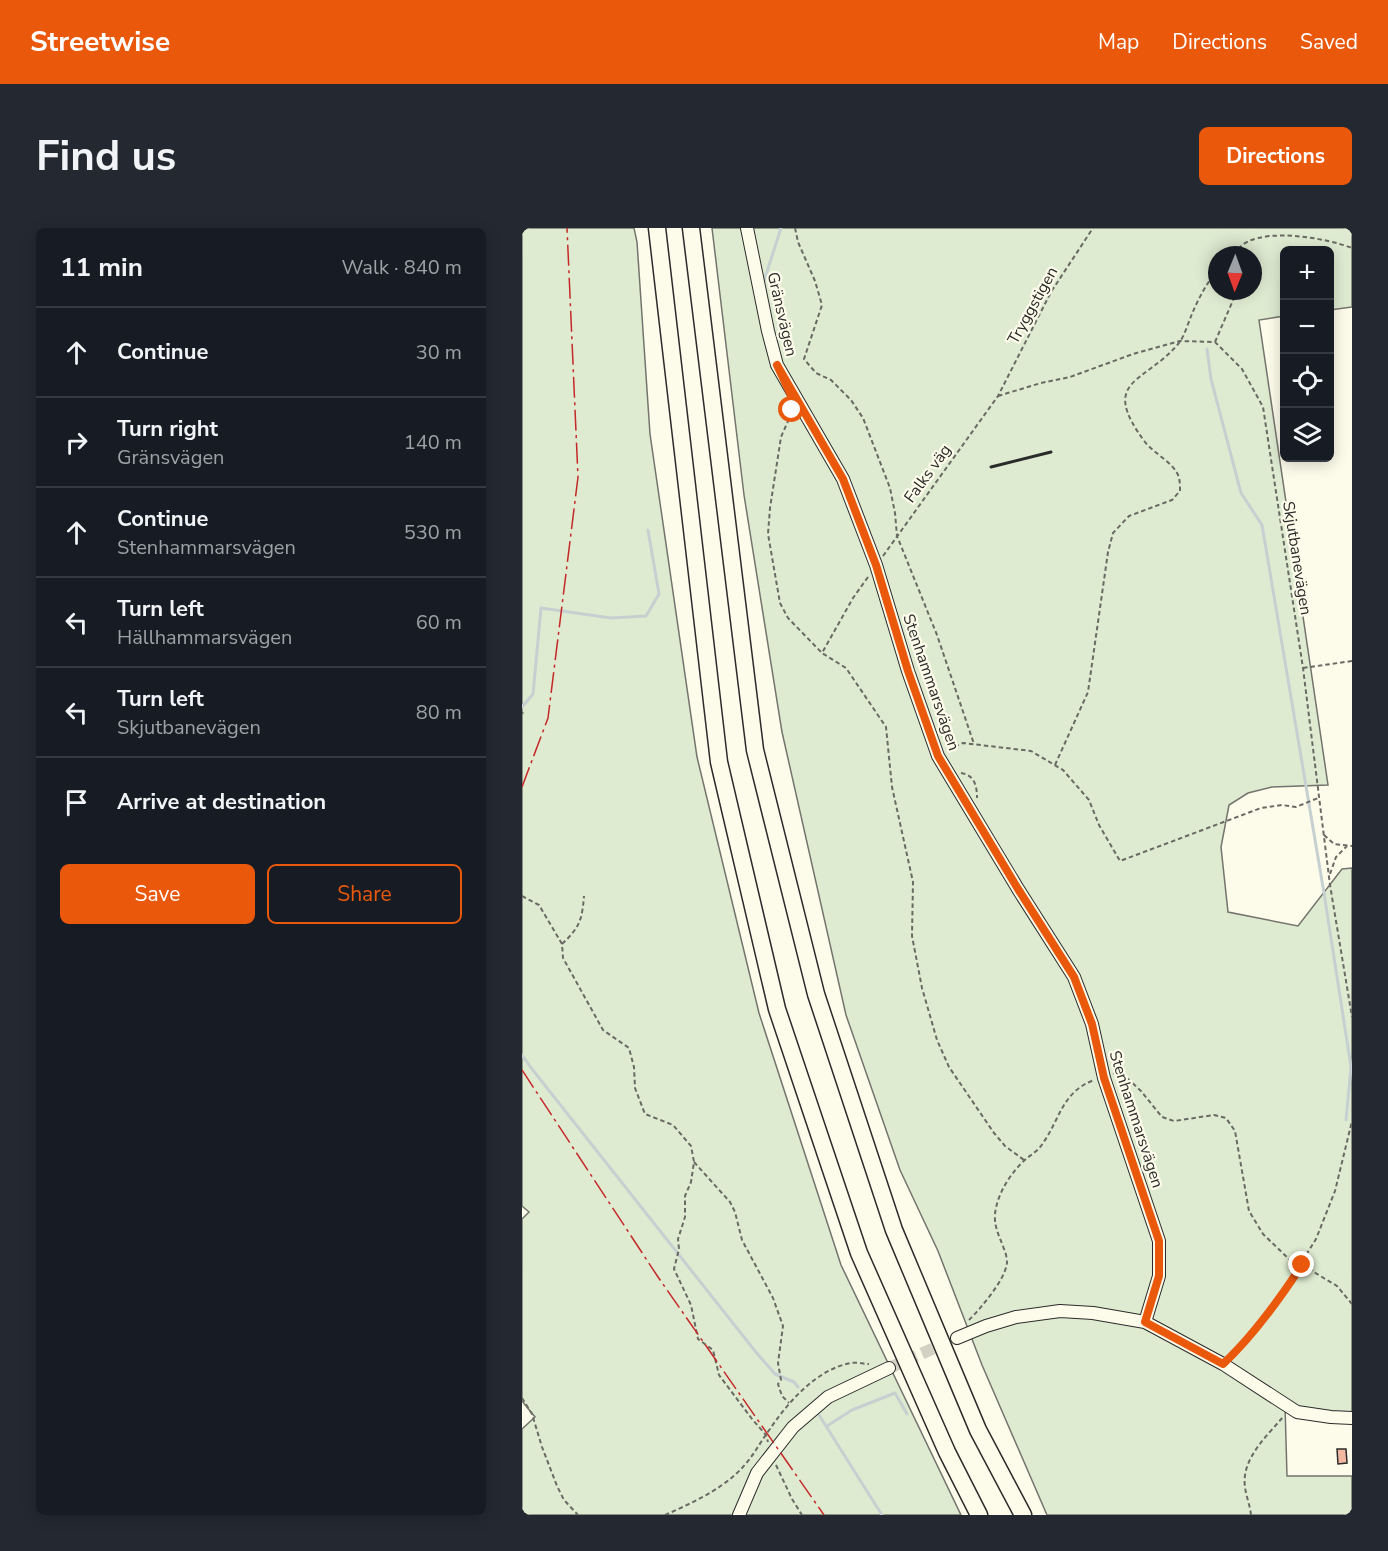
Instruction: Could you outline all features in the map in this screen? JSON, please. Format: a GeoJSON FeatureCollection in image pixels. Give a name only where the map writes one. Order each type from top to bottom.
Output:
{"type":"FeatureCollection","features":[{"type":"Feature","properties":{"kind":"highway"},"geometry":{"type":"LineString","coordinates":[[657,228],[719,762],[777,1009],[860,1252],[947,1452],[979,1515]]}},
{"type":"Feature","properties":{"kind":"highway"},"geometry":{"type":"LineString","coordinates":[[691,228],[755,750],[816,994],[894,1230],[978,1430],[1023,1515]]}},
{"type":"Feature","properties":{"kind":"street","name":"Gränsvägen"},"geometry":{"type":"LineString","coordinates":[[747,228],[777,365],[843,479],[876,565]]}},
{"type":"Feature","properties":{"kind":"street","name":"Stenhammarsvägen"},"geometry":{"type":"LineString","coordinates":[[876,565],[908,671],[938,756],[1074,977],[1092,1024],[1104,1078],[1159,1241],[1159,1276],[1145,1322]]}},
{"type":"Feature","properties":{"kind":"street"},"geometry":{"type":"LineString","coordinates":[[957,1338],[1016,1317],[1060,1311],[1093,1313],[1145,1322],[1223,1364],[1297,1412],[1352,1418]]}},
{"type":"Feature","properties":{"kind":"street"},"geometry":{"type":"LineString","coordinates":[[740,1515],[757,1473],[793,1427],[828,1397],[883,1365]]}},
{"type":"Feature","properties":{"kind":"path"},"geometry":{"type":"LineString","coordinates":[[795,228],[798,242],[822,304],[804,359],[816,373],[831,380],[851,400],[863,418],[890,488],[897,536],[937,635],[974,744]]}},
{"type":"Feature","properties":{"kind":"path","name":"Tryggstigen"},"geometry":{"type":"LineString","coordinates":[[998,396],[1051,292],[1093,228]]}},
{"type":"Feature","properties":{"kind":"path"},"geometry":{"type":"LineString","coordinates":[[1240,246],[1249,241],[1267,237],[1293,236],[1340,243],[1352,249]]}},
{"type":"Feature","properties":{"kind":"path"},"geometry":{"type":"LineString","coordinates":[[1055,765],[1088,692],[1108,552],[1113,532],[1129,516],[1172,500],[1180,491],[1179,476],[1173,467],[1148,447],[1134,427],[1124,405],[1126,390],[1136,379],[1154,368],[1180,341],[1193,311],[1208,285]]}},
{"type":"Feature","properties":{"kind":"path"},"geometry":{"type":"LineString","coordinates":[[998,396],[1041,382],[1070,377],[1132,354],[1180,341],[1215,342],[1233,300]]}},
{"type":"Feature","properties":{"kind":"path","name":"Skjutbanevägen"},"geometry":{"type":"LineString","coordinates":[[1215,342],[1242,369],[1263,407],[1302,668],[1329,875],[1352,1017]]}},
{"type":"Feature","properties":{"kind":"path","name":"Falks väg"},"geometry":{"type":"LineString","coordinates":[[822,653],[853,598],[998,396]]}},
{"type":"Feature","properties":{"kind":"path"},"geometry":{"type":"LineString","coordinates":[[792,410],[781,437],[768,534],[780,603],[788,618],[822,653],[846,668],[886,727],[892,787],[913,882],[912,936],[922,988],[937,1040],[949,1067],[994,1133],[1005,1146],[1024,1160]]}},
{"type":"Feature","properties":{"kind":"path"},"geometry":{"type":"LineString","coordinates":[[1302,668],[1352,661]]}},
{"type":"Feature","properties":{"kind":"path"},"geometry":{"type":"LineString","coordinates":[[938,756],[963,742],[1031,751],[1063,770],[1089,800],[1099,825],[1120,861],[1261,808],[1282,805],[1296,807],[1318,797]]}},
{"type":"Feature","properties":{"kind":"path"},"geometry":{"type":"LineString","coordinates":[[1324,835],[1334,844],[1352,846]]}},
{"type":"Feature","properties":{"kind":"path"},"geometry":{"type":"LineString","coordinates":[[1329,875],[1336,857],[1347,846]]}},
{"type":"Feature","properties":{"kind":"path"},"geometry":{"type":"LineString","coordinates":[[522,896],[539,905],[562,944],[563,958],[603,1030],[629,1048],[634,1067],[635,1088],[645,1114],[673,1125],[691,1146],[694,1162],[692,1182],[685,1196],[685,1217],[678,1239],[679,1249],[674,1269],[691,1305],[698,1339],[713,1350],[719,1375],[766,1435]]}},
{"type":"Feature","properties":{"kind":"path"},"geometry":{"type":"LineString","coordinates":[[562,944],[576,931],[583,915],[584,896]]}},
{"type":"Feature","properties":{"kind":"path"},"geometry":{"type":"LineString","coordinates":[[1223,1364],[1243,1346],[1280,1299],[1316,1239],[1335,1191],[1352,1121]]}},
{"type":"Feature","properties":{"kind":"path"},"geometry":{"type":"LineString","coordinates":[[694,1162],[730,1202],[742,1240],[773,1298],[783,1326],[778,1363],[782,1380],[778,1384],[782,1396],[789,1403]]}},
{"type":"Feature","properties":{"kind":"path"},"geometry":{"type":"LineString","coordinates":[[665,1515],[702,1498],[736,1474],[753,1456],[789,1403],[807,1386],[836,1367],[854,1363],[883,1365]]}},
{"type":"Feature","properties":{"kind":"path"},"geometry":{"type":"LineString","coordinates":[[522,1398],[532,1414],[557,1486],[564,1500],[578,1515]]}},
{"type":"Feature","properties":{"kind":"path"},"geometry":{"type":"LineString","coordinates":[[1251,1515],[1244,1485],[1245,1469],[1255,1450],[1291,1408]]}},
{"type":"Feature","properties":{"kind":"path"},"geometry":{"type":"LineString","coordinates":[[771,1455],[802,1515]]}},
{"type":"Feature","properties":{"kind":"green space"},"geometry":{"type":"Polygon","coordinates":[[[522,228],[634,228],[637,242],[650,434],[697,757],[759,1013],[841,1265],[961,1515],[522,1515],[522,1429],[535,1417],[522,1401],[522,1219],[529,1212],[522,1206],[522,228]]]}},
{"type":"Feature","properties":{"kind":"green space"},"geometry":{"type":"Polygon","coordinates":[[[712,228],[1352,228],[1352,307],[1334,309],[1334,246],[1280,246],[1280,317],[1259,320],[1328,785],[1272,787],[1248,793],[1229,805],[1221,847],[1228,912],[1298,926],[1342,869],[1352,868],[1352,1418],[1285,1405],[1287,1476],[1352,1476],[1352,1515],[1047,1515],[982,1365],[938,1251],[900,1170],[846,1015],[782,732],[744,495],[712,228]]]}},
{"type":"Feature","properties":{"kind":"building"},"geometry":{"type":"Polygon","coordinates":[[[1337,1449],[1346,1449],[1347,1463],[1338,1464],[1337,1449]]]}},
{"type":"Feature","properties":{"kind":"waterway"},"geometry":{"type":"LineString","coordinates":[[764,281],[781,228]]}},
{"type":"Feature","properties":{"kind":"waterway"},"geometry":{"type":"LineString","coordinates":[[1207,349],[1211,379],[1241,493],[1262,525],[1351,1067],[1346,1120]]}},
{"type":"Feature","properties":{"kind":"waterway"},"geometry":{"type":"LineString","coordinates":[[522,707],[533,694],[541,608],[611,618],[646,616],[659,594],[648,530]]}},
{"type":"Feature","properties":{"kind":"waterway"},"geometry":{"type":"LineString","coordinates":[[522,1055],[755,1351],[775,1374],[794,1382],[798,1387]]}},
{"type":"Feature","properties":{"kind":"waterway"},"geometry":{"type":"LineString","coordinates":[[827,1426],[852,1410],[895,1393],[907,1414]]}},
{"type":"Feature","properties":{"kind":"waterway"},"geometry":{"type":"LineString","coordinates":[[819,1415],[882,1515]]}},
{"type":"Feature","properties":{"kind":"tunnel"},"geometry":{"type":"LineString","coordinates":[[889,1368],[957,1338]]}},
{"type":"Feature","properties":{"kind":"wall"},"geometry":{"type":"LineString","coordinates":[[991,467],[1051,452]]}},
{"type":"Feature","properties":{"kind":"power"},"geometry":{"type":"LineString","coordinates":[[522,787],[548,718],[578,477],[567,228]]}},
{"type":"Feature","properties":{"kind":"power"},"geometry":{"type":"LineString","coordinates":[[522,1070],[658,1277],[824,1515]]}},
{"type":"Feature","properties":{"kind":"route"},"geometry":{"type":"LineString","coordinates":[[792,410],[791,395],[777,365],[843,479],[876,565],[908,671],[938,756],[1074,977],[1092,1024],[1104,1078],[1159,1241],[1159,1276],[1145,1322],[1223,1364],[1243,1346],[1280,1299],[1302,1265]]}}]}
